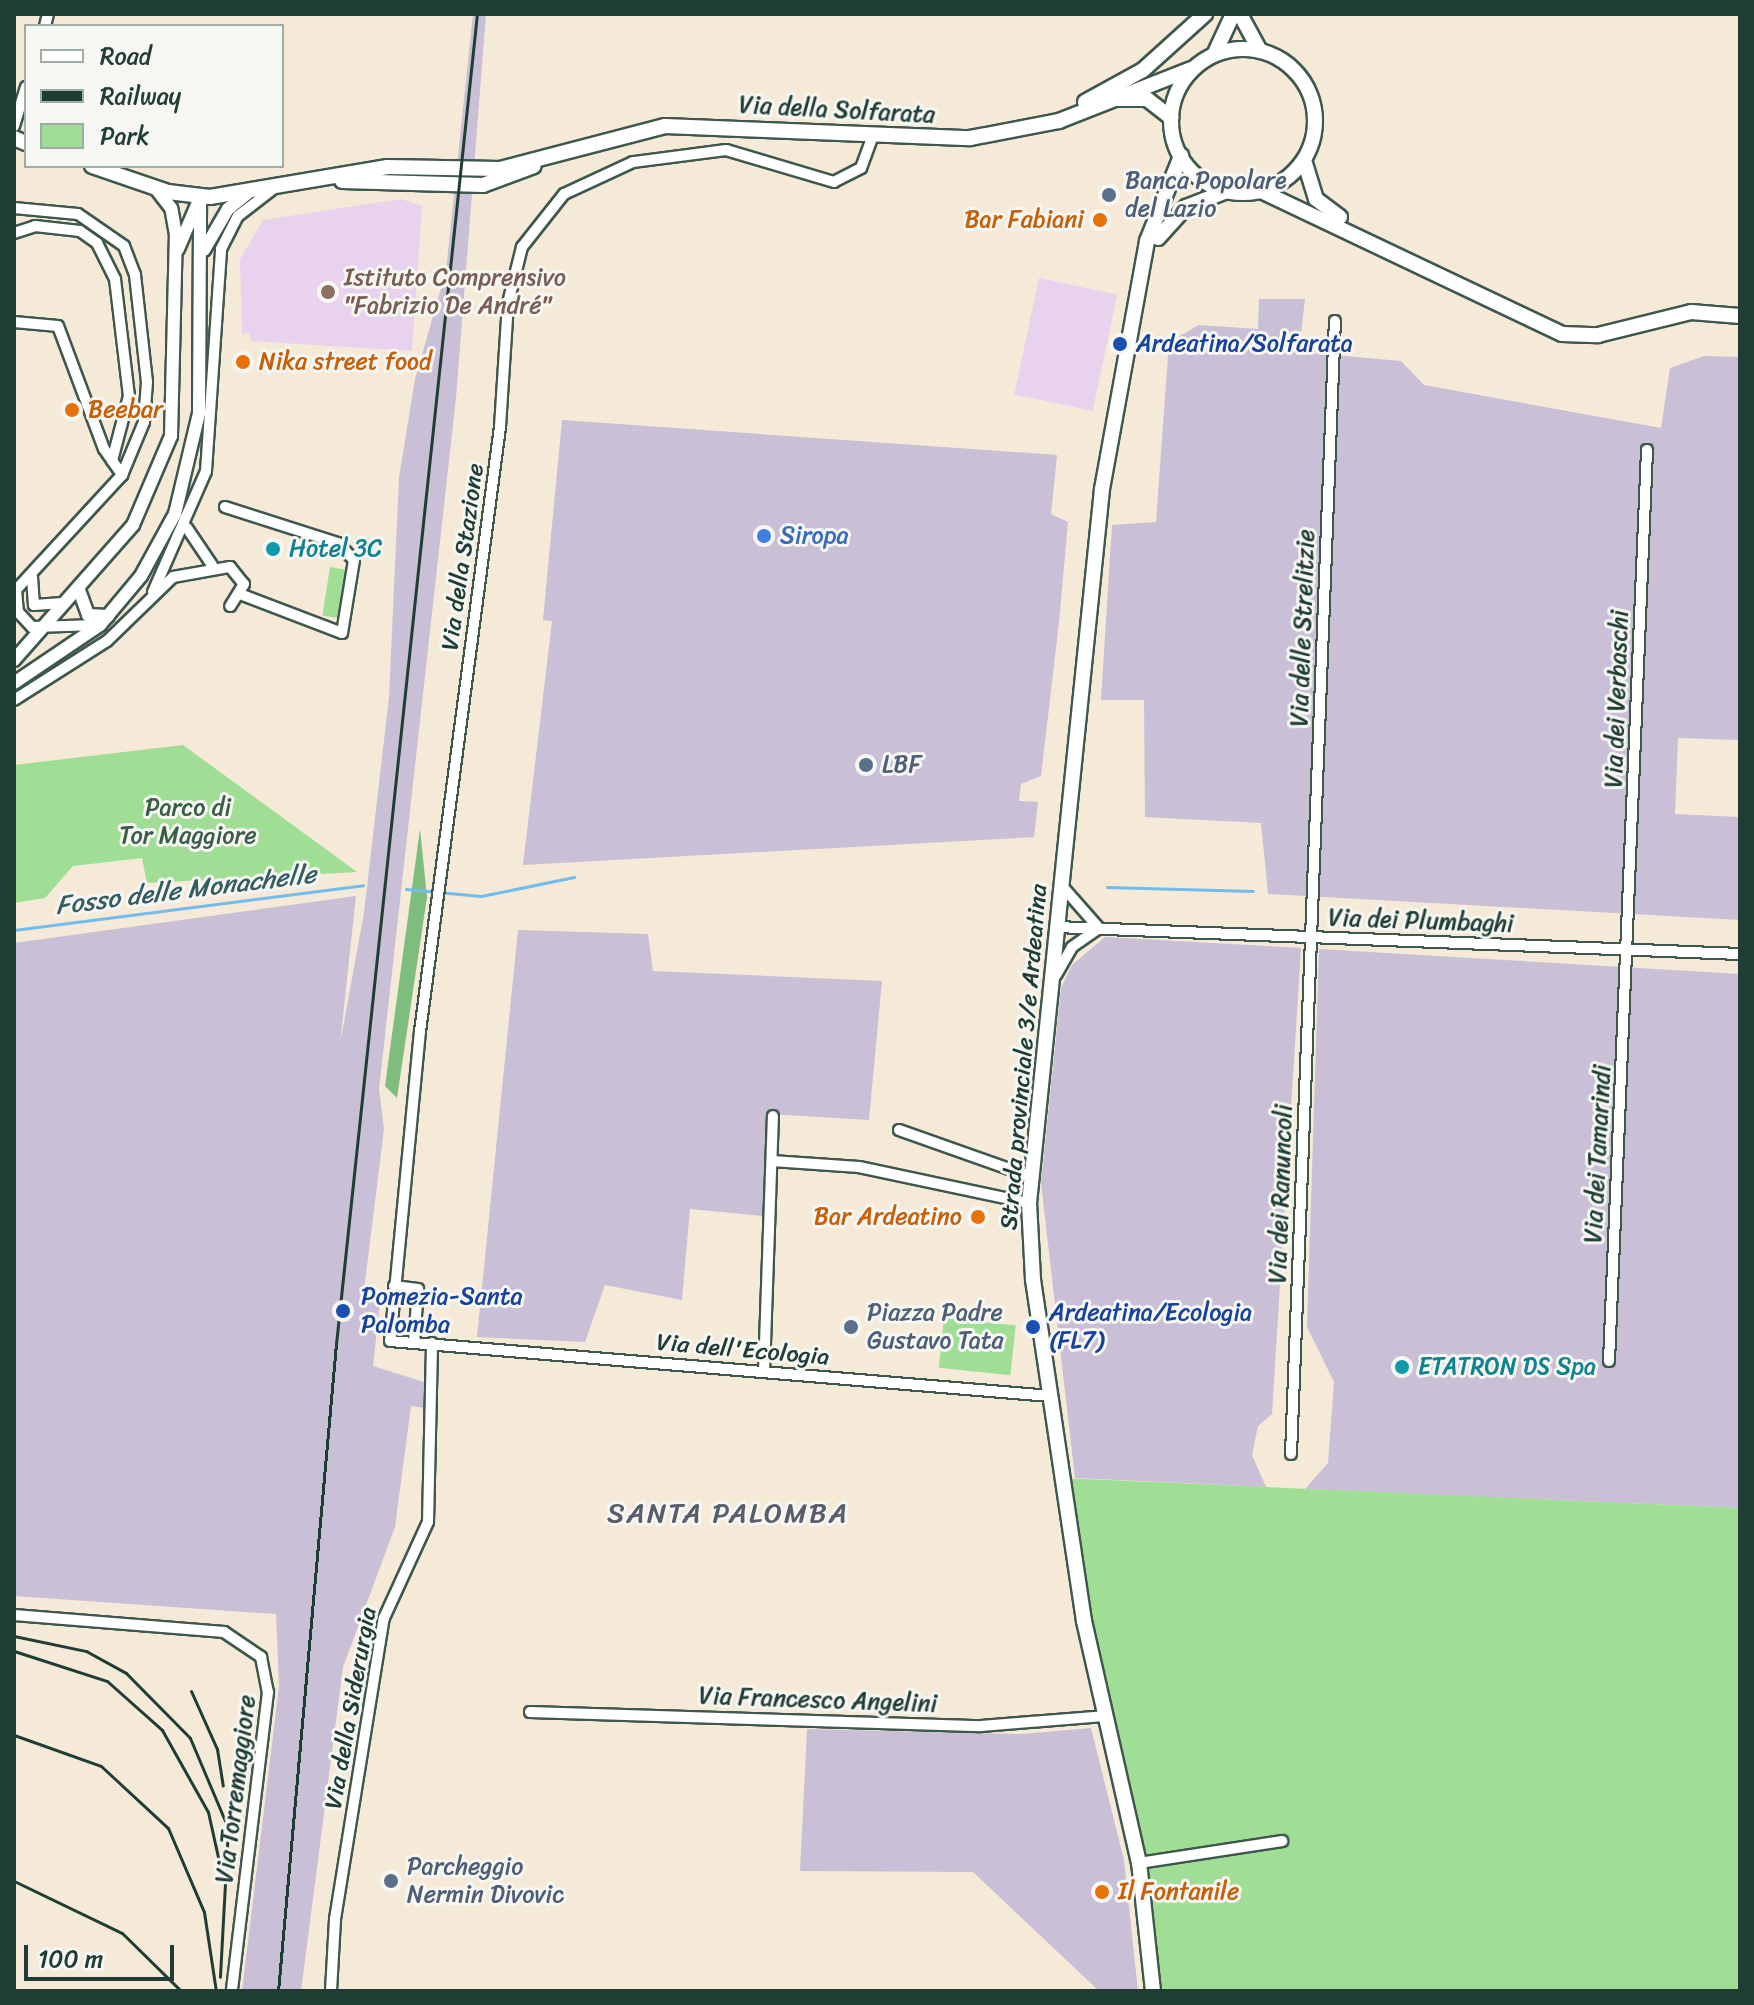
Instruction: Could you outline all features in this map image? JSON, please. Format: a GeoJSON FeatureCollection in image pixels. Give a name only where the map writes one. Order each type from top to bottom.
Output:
{"type":"FeatureCollection","features":[{"type":"Feature","properties":{"kind":"main road"},"geometry":{"type":"LineString","coordinates":[[1059,121],[1143,70],[1205,14]]}},
{"type":"Feature","properties":{"kind":"main road"},"geometry":{"type":"LineString","coordinates":[[1214,55],[1233,14]]}},
{"type":"Feature","properties":{"kind":"main road"},"geometry":{"type":"LineString","coordinates":[[1240,14],[1260,51],[1306,85],[1315,123],[1304,160],[1316,199],[1363,234]]}},
{"type":"Feature","properties":{"kind":"main road"},"geometry":{"type":"LineString","coordinates":[[1260,51],[1214,55],[1191,69],[1171,118],[1181,156],[1200,179],[1227,191],[1261,191],[1363,234],[1562,334],[1598,335],[1691,312],[1740,316]]}},
{"type":"Feature","properties":{"kind":"main road","name":"Via della Solfarata"},"geometry":{"type":"LineString","coordinates":[[98,168],[156,189],[200,197],[249,193],[321,180],[486,185],[555,155],[674,126],[872,138],[970,138],[1059,121],[1191,69]]}},
{"type":"Feature","properties":{"kind":"main road","name":"Via della Solfarata"},"geometry":{"type":"LineString","coordinates":[[1114,99],[1147,99],[1171,118]]}},
{"type":"Feature","properties":{"kind":"main road"},"geometry":{"type":"LineString","coordinates":[[1142,266],[1181,156]]}},
{"type":"Feature","properties":{"kind":"main road"},"geometry":{"type":"LineString","coordinates":[[1261,191],[1304,160]]}},
{"type":"Feature","properties":{"kind":"main road"},"geometry":{"type":"LineString","coordinates":[[1142,266],[1176,215],[1227,191]]}},
{"type":"Feature","properties":{"kind":"main road","name":"Strada provinciale 3/e Ardeatina"},"geometry":{"type":"LineString","coordinates":[[1142,266],[1090,571],[1029,1203],[1050,1396],[1104,1716],[1139,1863],[1153,1991]]}},
{"type":"Feature","properties":{"kind":"street"},"geometry":{"type":"LineString","coordinates":[[14,126],[24,94]]}},
{"type":"Feature","properties":{"kind":"street","name":"Via della Stazione"},"geometry":{"type":"LineString","coordinates":[[414,1342],[390,1341],[394,1286],[438,892],[500,427],[508,303],[527,237],[570,189],[640,160],[726,150],[834,182],[861,168],[872,138]]}},
{"type":"Feature","properties":{"kind":"street"},"geometry":{"type":"LineString","coordinates":[[14,700],[107,641],[153,592],[167,568],[187,525],[212,443],[217,261],[232,226],[276,188]]}},
{"type":"Feature","properties":{"kind":"street"},"geometry":{"type":"LineString","coordinates":[[14,660],[79,590],[142,510],[171,436],[173,215],[156,189]]}},
{"type":"Feature","properties":{"kind":"street"},"geometry":{"type":"LineString","coordinates":[[203,253],[228,209],[249,193]]}},
{"type":"Feature","properties":{"kind":"street"},"geometry":{"type":"LineString","coordinates":[[175,256],[200,197]]}},
{"type":"Feature","properties":{"kind":"street"},"geometry":{"type":"LineString","coordinates":[[14,683],[104,620],[152,559],[181,499],[196,439],[203,253],[200,197]]}},
{"type":"Feature","properties":{"kind":"street"},"geometry":{"type":"LineString","coordinates":[[14,208],[50,207],[90,219],[114,234],[130,258],[147,405],[122,475],[15,591],[21,617],[44,628],[104,620]]}},
{"type":"Feature","properties":{"kind":"street"},"geometry":{"type":"LineString","coordinates":[[14,233],[40,226],[80,231],[97,243],[115,279],[129,396],[112,461]]}},
{"type":"Feature","properties":{"kind":"street"},"geometry":{"type":"LineString","coordinates":[[200,314],[217,312]]}},
{"type":"Feature","properties":{"kind":"street","name":"Via delle Strelitzie"},"geometry":{"type":"LineString","coordinates":[[1311,937],[1335,321]]}},
{"type":"Feature","properties":{"kind":"street"},"geometry":{"type":"LineString","coordinates":[[14,322],[58,326],[112,461],[122,475]]}},
{"type":"Feature","properties":{"kind":"street"},"geometry":{"type":"LineString","coordinates":[[196,439],[212,443]]}},
{"type":"Feature","properties":{"kind":"street","name":"Via dei Verbaschi"},"geometry":{"type":"LineString","coordinates":[[1628,949],[1647,450]]}},
{"type":"Feature","properties":{"kind":"street"},"geometry":{"type":"LineString","coordinates":[[225,507],[338,543],[354,560],[342,633],[240,594]]}},
{"type":"Feature","properties":{"kind":"street"},"geometry":{"type":"LineString","coordinates":[[187,525],[212,565]]}},
{"type":"Feature","properties":{"kind":"street"},"geometry":{"type":"LineString","coordinates":[[152,559],[167,568]]}},
{"type":"Feature","properties":{"kind":"street"},"geometry":{"type":"LineString","coordinates":[[38,565],[28,587],[31,602],[67,603]]}},
{"type":"Feature","properties":{"kind":"street"},"geometry":{"type":"LineString","coordinates":[[153,592],[212,565],[238,571],[240,594],[230,606]]}},
{"type":"Feature","properties":{"kind":"street"},"geometry":{"type":"LineString","coordinates":[[79,590],[88,615],[104,620]]}},
{"type":"Feature","properties":{"kind":"street"},"geometry":{"type":"LineString","coordinates":[[1049,991],[1072,947],[1100,928],[1060,883]]}},
{"type":"Feature","properties":{"kind":"street","name":"Via dei Plumbaghi"},"geometry":{"type":"LineString","coordinates":[[1056,927],[1740,954]]}},
{"type":"Feature","properties":{"kind":"street","name":"Via dei Ranuncoli"},"geometry":{"type":"LineString","coordinates":[[1291,1454],[1311,937]]}},
{"type":"Feature","properties":{"kind":"street","name":"Via dei Tamarindi"},"geometry":{"type":"LineString","coordinates":[[1609,1361],[1628,949]]}},
{"type":"Feature","properties":{"kind":"street"},"geometry":{"type":"LineString","coordinates":[[764,1372],[773,1116]]}},
{"type":"Feature","properties":{"kind":"street"},"geometry":{"type":"LineString","coordinates":[[899,1130],[1032,1177]]}},
{"type":"Feature","properties":{"kind":"street"},"geometry":{"type":"LineString","coordinates":[[772,1161],[859,1167],[1029,1203]]}},
{"type":"Feature","properties":{"kind":"street"},"geometry":{"type":"LineString","coordinates":[[394,1286],[418,1289],[414,1342],[432,1343]]}},
{"type":"Feature","properties":{"kind":"street","name":"Via dell'Ecologia"},"geometry":{"type":"LineString","coordinates":[[432,1343],[1050,1396]]}},
{"type":"Feature","properties":{"kind":"street","name":"Via della Siderurgia"},"geometry":{"type":"LineString","coordinates":[[331,1991],[335,1919],[384,1618],[428,1522],[432,1343]]}},
{"type":"Feature","properties":{"kind":"street","name":"Via Torremaggiore"},"geometry":{"type":"LineString","coordinates":[[14,1615],[224,1632],[261,1657],[268,1692],[232,1991]]}},
{"type":"Feature","properties":{"kind":"street","name":"Via Francesco Angelini"},"geometry":{"type":"LineString","coordinates":[[530,1712],[981,1726],[1104,1716]]}},
{"type":"Feature","properties":{"kind":"street"},"geometry":{"type":"LineString","coordinates":[[1139,1863],[1282,1841]]}},
{"type":"Feature","properties":{"kind":"shaded area"},"geometry":{"type":"Polygon","coordinates":[[[473,14],[486,14],[456,398],[379,1089],[384,1129],[364,1290],[381,1293],[373,1366],[424,1382],[431,1409],[411,1406],[395,1527],[343,1667],[301,1991],[242,1991],[279,1686],[276,1614],[14,1596],[14,943],[356,896],[340,1044],[364,913],[389,697],[399,478],[415,379],[446,271],[473,14]]]}},
{"type":"Feature","properties":{"kind":"shaded area","name":"Istituto Comprensivo \"Fabrizio De André\""},"geometry":{"type":"Polygon","coordinates":[[[401,199],[422,206],[412,351],[251,341],[250,333],[242,334],[240,259],[263,220],[401,199]]]}},
{"type":"Feature","properties":{"kind":"shaded area"},"geometry":{"type":"Polygon","coordinates":[[[1039,278],[1117,295],[1093,411],[1014,394],[1039,278]]]}},
{"type":"Feature","properties":{"kind":"shaded area"},"geometry":{"type":"Polygon","coordinates":[[[1259,299],[1305,299],[1299,352],[1401,361],[1424,385],[1661,428],[1670,368],[1704,356],[1740,357],[1740,740],[1678,738],[1675,814],[1740,817],[1740,920],[1268,894],[1261,823],[1145,817],[1144,700],[1101,700],[1112,525],[1156,522],[1169,342],[1199,325],[1258,329],[1259,299]]]}},
{"type":"Feature","properties":{"kind":"shaded area"},"geometry":{"type":"Polygon","coordinates":[[[562,420],[1057,455],[1051,514],[1068,522],[1059,622],[1041,776],[1021,784],[1019,801],[1038,802],[1034,837],[523,865],[552,621],[543,620],[562,420]]]}},
{"type":"Feature","properties":{"kind":"shaded area"},"geometry":{"type":"Polygon","coordinates":[[[518,930],[648,934],[653,971],[882,981],[869,1120],[769,1114],[763,1216],[690,1209],[682,1300],[605,1285],[585,1342],[477,1337],[518,930]]]}},
{"type":"Feature","properties":{"kind":"shaded area"},"geometry":{"type":"Polygon","coordinates":[[[1105,937],[1301,948],[1272,1414],[1258,1426],[1252,1455],[1266,1487],[1075,1478],[1041,1183],[1061,988],[1072,965],[1105,937]]]}},
{"type":"Feature","properties":{"kind":"shaded area"},"geometry":{"type":"Polygon","coordinates":[[[1319,949],[1740,974],[1740,1508],[1305,1489],[1328,1463],[1334,1382],[1307,1327],[1319,949]]]}},
{"type":"Feature","properties":{"kind":"shaded area"},"geometry":{"type":"Polygon","coordinates":[[[1091,1728],[1124,1860],[1138,1991],[1099,1991],[973,1872],[800,1871],[807,1729],[1021,1734],[1091,1728]]]}},
{"type":"Feature","properties":{"kind":"green space"},"geometry":{"type":"Polygon","coordinates":[[[330,567],[350,570],[342,619],[322,615],[330,567]]]}},
{"type":"Feature","properties":{"kind":"green space","name":"Parco di Tor Maggiore"},"geometry":{"type":"Polygon","coordinates":[[[183,745],[357,872],[147,883],[142,858],[73,866],[45,898],[14,903],[14,765],[183,745]]]}},
{"type":"Feature","properties":{"kind":"green space"},"geometry":{"type":"Polygon","coordinates":[[[420,829],[427,897],[397,1098],[385,1086],[420,829]]]}},
{"type":"Feature","properties":{"kind":"green space"},"geometry":{"type":"Polygon","coordinates":[[[944,1318],[1016,1326],[1010,1375],[939,1368],[944,1318]]]}},
{"type":"Feature","properties":{"kind":"green space"},"geometry":{"type":"Polygon","coordinates":[[[1062,1478],[1740,1508],[1740,1991],[1153,1991],[1062,1478]]]}},
{"type":"Feature","properties":{"kind":"waterway","name":"Fosso delle Monachelle"},"geometry":{"type":"LineString","coordinates":[[406,889],[481,896],[574,877]]}},
{"type":"Feature","properties":{"kind":"waterway","name":"Fosso delle Monachelle"},"geometry":{"type":"LineString","coordinates":[[14,930],[363,885]]}},
{"type":"Feature","properties":{"kind":"waterway","name":"Fosso delle Monachelle"},"geometry":{"type":"LineString","coordinates":[[1107,887],[1253,891]]}},
{"type":"Feature","properties":{"kind":"railway"},"geometry":{"type":"LineString","coordinates":[[278,1991],[336,1344],[477,14]]}},
{"type":"Feature","properties":{"kind":"railway"},"geometry":{"type":"LineString","coordinates":[[14,1636],[86,1651],[126,1673],[190,1738],[228,1828],[220,1977]]}},
{"type":"Feature","properties":{"kind":"railway"},"geometry":{"type":"LineString","coordinates":[[14,1651],[107,1681],[162,1730],[208,1812],[222,1875]]}},
{"type":"Feature","properties":{"kind":"railway"},"geometry":{"type":"LineString","coordinates":[[191,1691],[217,1749],[223,1786]]}},
{"type":"Feature","properties":{"kind":"railway"},"geometry":{"type":"LineString","coordinates":[[14,1735],[101,1766],[168,1828],[204,1912],[216,1991]]}},
{"type":"Feature","properties":{"kind":"railway"},"geometry":{"type":"LineString","coordinates":[[14,1881],[122,1933],[181,1991]]}},
{"type":"Feature","properties":{"kind":"place","name":"Banca Popolare del Lazio"},"geometry":{"type":"Point","coordinates":[1109,195]}},
{"type":"Feature","properties":{"kind":"place","name":"Bar Fabiani"},"geometry":{"type":"Point","coordinates":[1100,220]}},
{"type":"Feature","properties":{"kind":"place","name":"Istituto Comprensivo \"Fabrizio De André\""},"geometry":{"type":"Point","coordinates":[328,292]}},
{"type":"Feature","properties":{"kind":"place","name":"Ardeatina/Solfarata"},"geometry":{"type":"Point","coordinates":[1120,344]}},
{"type":"Feature","properties":{"kind":"place","name":"Nika street food"},"geometry":{"type":"Point","coordinates":[243,362]}},
{"type":"Feature","properties":{"kind":"place","name":"Beebar"},"geometry":{"type":"Point","coordinates":[72,410]}},
{"type":"Feature","properties":{"kind":"place","name":"Siropa"},"geometry":{"type":"Point","coordinates":[764,536]}},
{"type":"Feature","properties":{"kind":"place","name":"Hotel 3C"},"geometry":{"type":"Point","coordinates":[273,549]}},
{"type":"Feature","properties":{"kind":"place","name":"LBF"},"geometry":{"type":"Point","coordinates":[866,765]}},
{"type":"Feature","properties":{"kind":"place","name":"Bar Ardeatino"},"geometry":{"type":"Point","coordinates":[978,1217]}},
{"type":"Feature","properties":{"kind":"place","name":"Pomezia-Santa Palomba"},"geometry":{"type":"Point","coordinates":[343,1311]}},
{"type":"Feature","properties":{"kind":"place","name":"Piazza Padre Gustavo Tata"},"geometry":{"type":"Point","coordinates":[851,1327]}},
{"type":"Feature","properties":{"kind":"place","name":"Ardeatina/Ecologia (FL7)"},"geometry":{"type":"Point","coordinates":[1033,1327]}},
{"type":"Feature","properties":{"kind":"place","name":"ETATRON DS Spa"},"geometry":{"type":"Point","coordinates":[1402,1367]}},
{"type":"Feature","properties":{"kind":"place","name":"Parcheggio Nermin Divovic"},"geometry":{"type":"Point","coordinates":[391,1881]}},
{"type":"Feature","properties":{"kind":"place","name":"Il Fontanile"},"geometry":{"type":"Point","coordinates":[1102,1892]}},
{"type":"Feature","properties":{"kind":"district","name":"SANTA PALOMBA"},"geometry":{"type":"Point","coordinates":[728,1513]}}]}
